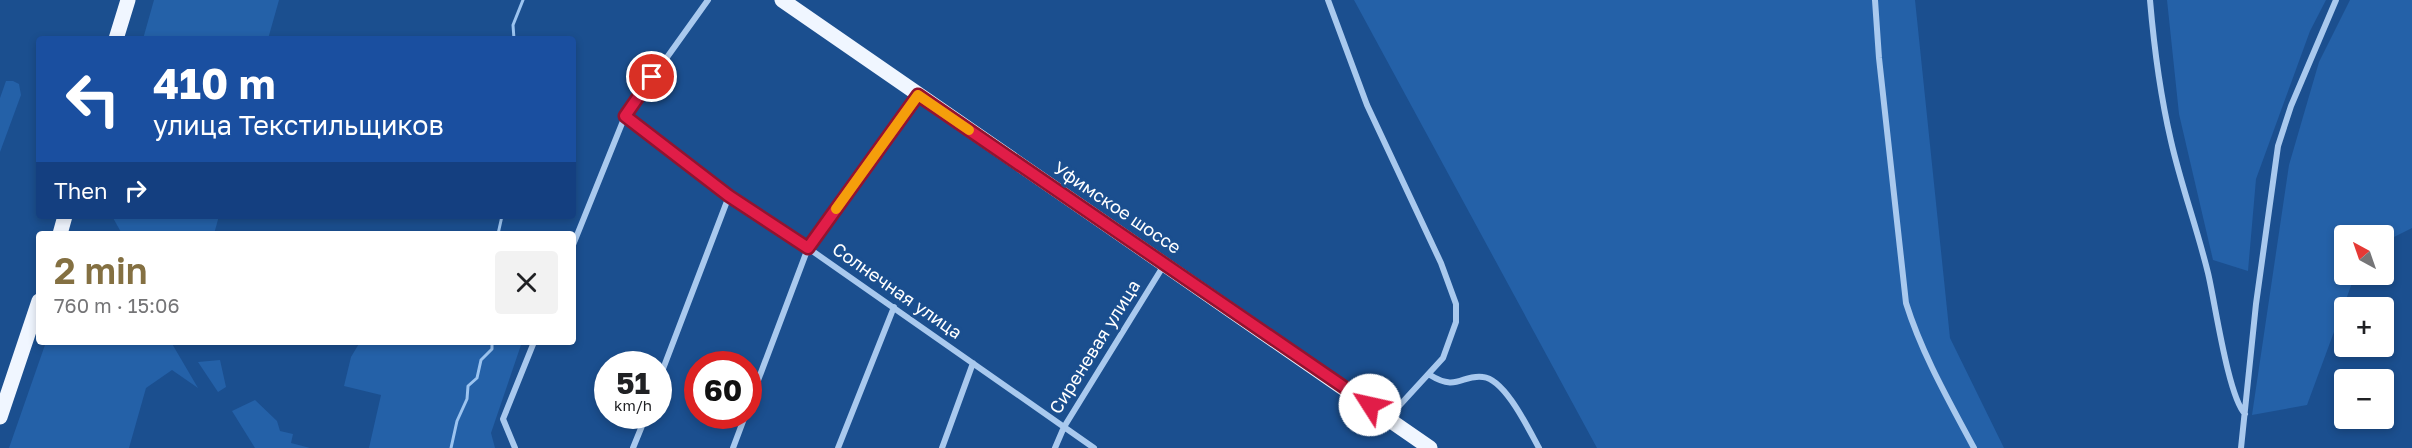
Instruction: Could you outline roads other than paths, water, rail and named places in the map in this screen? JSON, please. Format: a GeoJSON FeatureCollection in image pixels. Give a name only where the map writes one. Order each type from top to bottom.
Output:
{"type":"FeatureCollection","features":[{"type":"Feature","properties":{"kind":"main road"},"geometry":{"type":"LineString","coordinates":[[117,36],[128,0]]}},
{"type":"Feature","properties":{"kind":"main road","name":"Уфимское шоссе"},"geometry":{"type":"LineString","coordinates":[[782,0],[1430,448]]}},
{"type":"Feature","properties":{"kind":"main road"},"geometry":{"type":"LineString","coordinates":[[0,417],[36,310]]}},
{"type":"Feature","properties":{"kind":"street"},"geometry":{"type":"LineString","coordinates":[[576,238],[625,116],[708,0]]}},
{"type":"Feature","properties":{"kind":"street"},"geometry":{"type":"LineString","coordinates":[[1328,0],[1367,105],[1441,263],[1456,304],[1456,322],[1443,358],[1430,375],[1388,418]]}},
{"type":"Feature","properties":{"kind":"street"},"geometry":{"type":"LineString","coordinates":[[1875,0],[1879,58],[1906,303],[1916,336],[1974,448]]}},
{"type":"Feature","properties":{"kind":"street"},"geometry":{"type":"LineString","coordinates":[[2150,0],[2156,63],[2171,141],[2208,272],[2229,372],[2238,404],[2245,414]]}},
{"type":"Feature","properties":{"kind":"street"},"geometry":{"type":"LineString","coordinates":[[2241,448],[2256,304],[2278,146],[2291,106],[2336,0]]}},
{"type":"Feature","properties":{"kind":"street"},"geometry":{"type":"LineString","coordinates":[[762,370],[808,248],[918,95]]}},
{"type":"Feature","properties":{"kind":"street","name":"Солнечная улица"},"geometry":{"type":"LineString","coordinates":[[625,116],[729,196],[808,248],[1094,448]]}},
{"type":"Feature","properties":{"kind":"street"},"geometry":{"type":"LineString","coordinates":[[670,351],[729,196]]}},
{"type":"Feature","properties":{"kind":"street","name":"Сиреневая улица"},"geometry":{"type":"LineString","coordinates":[[1055,448],[1064,427],[1165,264]]}},
{"type":"Feature","properties":{"kind":"street"},"geometry":{"type":"LineString","coordinates":[[838,448],[894,308]]}},
{"type":"Feature","properties":{"kind":"street"},"geometry":{"type":"LineString","coordinates":[[515,448],[503,419],[533,345]]}},
{"type":"Feature","properties":{"kind":"street"},"geometry":{"type":"LineString","coordinates":[[942,448],[973,363]]}},
{"type":"Feature","properties":{"kind":"street"},"geometry":{"type":"LineString","coordinates":[[1430,375],[1443,382],[1453,383],[1477,377],[1491,379],[1504,392],[1539,448]]}},
{"type":"Feature","properties":{"kind":"street"},"geometry":{"type":"LineString","coordinates":[[633,448],[641,429]]}},
{"type":"Feature","properties":{"kind":"street"},"geometry":{"type":"LineString","coordinates":[[733,448],[740,429]]}},
{"type":"Feature","properties":{"kind":"waterway"},"geometry":{"type":"LineString","coordinates":[[514,36],[513,25],[523,0]]}},
{"type":"Feature","properties":{"kind":"waterway"},"geometry":{"type":"LineString","coordinates":[[499,231],[501,219]]}},
{"type":"Feature","properties":{"kind":"waterway"},"geometry":{"type":"LineString","coordinates":[[451,448],[457,421],[467,399],[468,386],[477,378],[481,360],[492,349],[492,345]]}}]}
